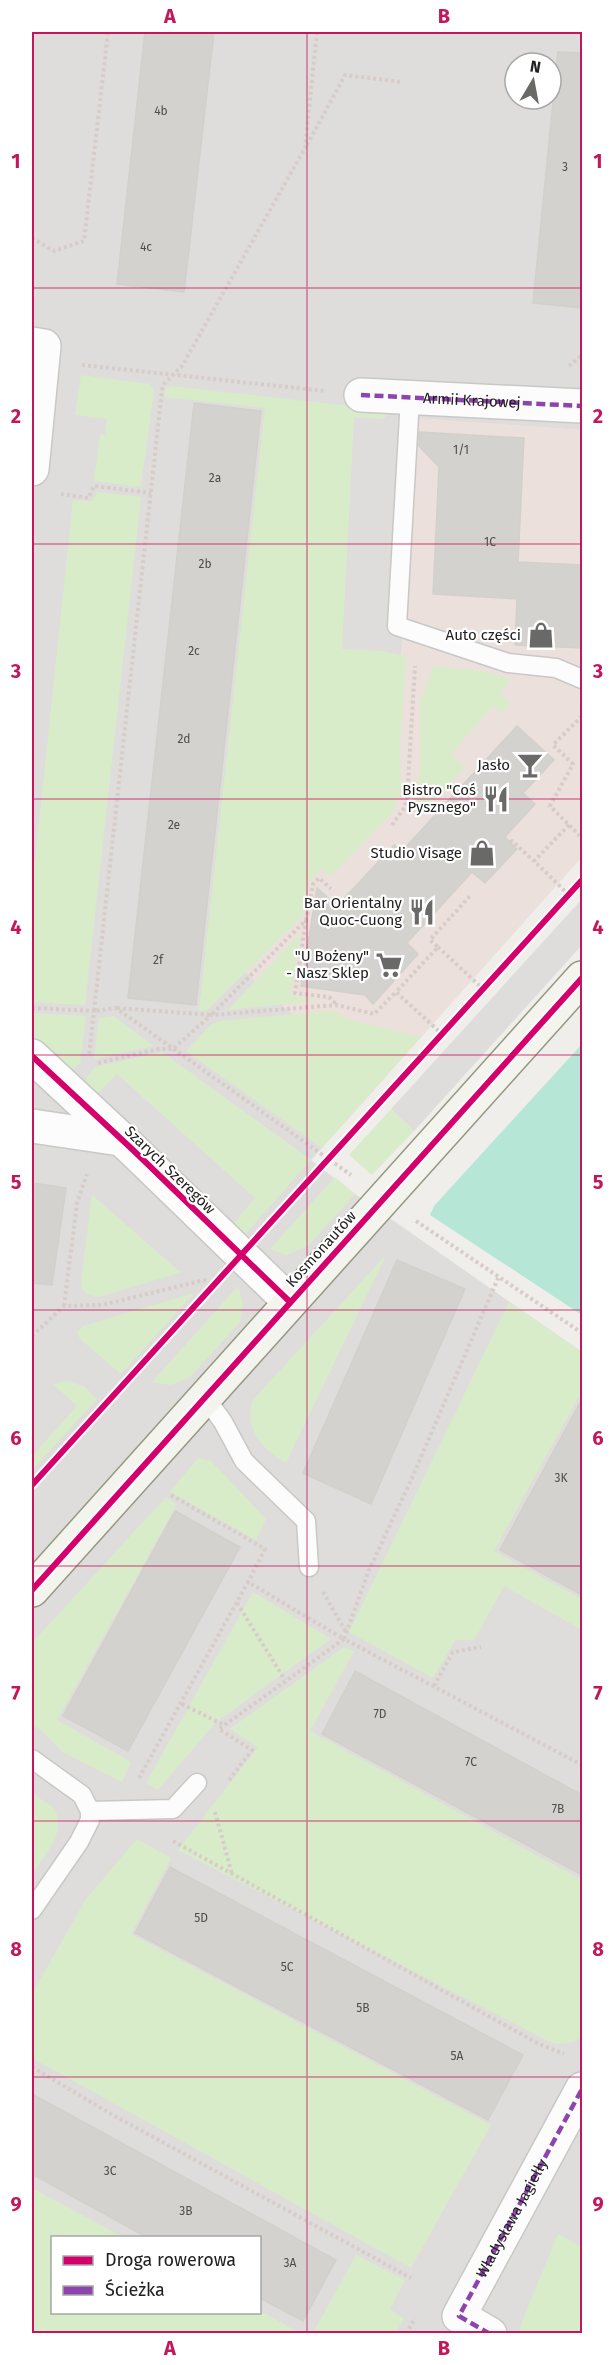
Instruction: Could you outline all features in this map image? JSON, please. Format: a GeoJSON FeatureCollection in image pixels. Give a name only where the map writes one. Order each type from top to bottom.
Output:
{"type":"FeatureCollection","features":[{"type":"Feature","properties":{"kind":"street"},"geometry":{"type":"LineString","coordinates":[[32,469],[37,352]]}},
{"type":"Feature","properties":{"kind":"street","name":"Armii Krajowej"},"geometry":{"type":"LineString","coordinates":[[361,395],[582,406]]}},
{"type":"Feature","properties":{"kind":"street","name":"Kosmonautów"},"geometry":{"type":"LineString","coordinates":[[32,1590],[582,978]]}},
{"type":"Feature","properties":{"kind":"street","name":"Szarych Szeregów"},"geometry":{"type":"LineString","coordinates":[[32,1056],[290,1302]]}},
{"type":"Feature","properties":{"kind":"street","name":"Szarych Szeregów"},"geometry":{"type":"LineString","coordinates":[[32,1126],[120,1139]]}},
{"type":"Feature","properties":{"kind":"street","name":"Władysława Jagiełły"},"geometry":{"type":"LineString","coordinates":[[490,2334],[459,2316],[582,2089]]}},
{"type":"Feature","properties":{"kind":"lane"},"geometry":{"type":"LineString","coordinates":[[410,398],[397,626],[508,663],[556,668],[582,679]]}},
{"type":"Feature","properties":{"kind":"lane"},"geometry":{"type":"LineString","coordinates":[[205,1397],[223,1422],[244,1461],[306,1521],[309,1567]]}},
{"type":"Feature","properties":{"kind":"lane"},"geometry":{"type":"LineString","coordinates":[[32,1759],[82,1795],[90,1811],[90,1820],[79,1842],[32,1910]]}},
{"type":"Feature","properties":{"kind":"lane"},"geometry":{"type":"LineString","coordinates":[[90,1811],[173,1809],[203,1787]]}},
{"type":"Feature","properties":{"kind":"path"},"geometry":{"type":"LineString","coordinates":[[32,238],[54,251],[84,241],[108,32]]}},
{"type":"Feature","properties":{"kind":"path"},"geometry":{"type":"LineString","coordinates":[[305,148],[317,32]]}},
{"type":"Feature","properties":{"kind":"path"},"geometry":{"type":"LineString","coordinates":[[306,920],[211,1015],[173,1049],[159,1048],[87,1065],[162,390],[164,384],[182,366],[345,75],[402,82]]}},
{"type":"Feature","properties":{"kind":"path"},"geometry":{"type":"LineString","coordinates":[[37,352],[173,376],[361,395]]}},
{"type":"Feature","properties":{"kind":"path"},"geometry":{"type":"LineString","coordinates":[[54,493],[88,498],[94,486],[151,493]]}},
{"type":"Feature","properties":{"kind":"path"},"geometry":{"type":"LineString","coordinates":[[392,825],[405,807],[407,799],[417,633]]}},
{"type":"Feature","properties":{"kind":"path"},"geometry":{"type":"LineString","coordinates":[[582,716],[554,745],[573,764],[550,806],[582,838]]}},
{"type":"Feature","properties":{"kind":"path"},"geometry":{"type":"LineString","coordinates":[[534,861],[569,825]]}},
{"type":"Feature","properties":{"kind":"path"},"geometry":{"type":"LineString","coordinates":[[510,842],[512,841],[569,895]]}},
{"type":"Feature","properties":{"kind":"path"},"geometry":{"type":"LineString","coordinates":[[331,889],[319,878],[313,885],[295,993],[329,997],[337,1005]]}},
{"type":"Feature","properties":{"kind":"path"},"geometry":{"type":"LineString","coordinates":[[470,896],[430,940],[483,989]]}},
{"type":"Feature","properties":{"kind":"path"},"geometry":{"type":"LineString","coordinates":[[32,1008],[94,1011],[116,1008],[211,1015],[337,1005],[374,1014],[438,947]]}},
{"type":"Feature","properties":{"kind":"path"},"geometry":{"type":"LineString","coordinates":[[396,992],[443,1035]]}},
{"type":"Feature","properties":{"kind":"path"},"geometry":{"type":"LineString","coordinates":[[116,1008],[303,1143],[498,1278],[582,1333]]}},
{"type":"Feature","properties":{"kind":"path"},"geometry":{"type":"LineString","coordinates":[[32,1336],[64,1306],[80,1191],[96,1161],[120,1139]]}},
{"type":"Feature","properties":{"kind":"path"},"geometry":{"type":"LineString","coordinates":[[64,1306],[102,1305],[204,1280],[213,1287]]}},
{"type":"Feature","properties":{"kind":"path"},"geometry":{"type":"LineString","coordinates":[[161,1489],[266,1549],[248,1582]]}},
{"type":"Feature","properties":{"kind":"path"},"geometry":{"type":"LineString","coordinates":[[309,1567],[346,1632]]}},
{"type":"Feature","properties":{"kind":"path"},"geometry":{"type":"LineString","coordinates":[[236,1602],[286,1680]]}},
{"type":"Feature","properties":{"kind":"path"},"geometry":{"type":"LineString","coordinates":[[203,1787],[217,1796],[252,1750],[219,1729],[344,1639],[582,1765]]}},
{"type":"Feature","properties":{"kind":"path"},"geometry":{"type":"LineString","coordinates":[[434,1686],[453,1652],[481,1647]]}},
{"type":"Feature","properties":{"kind":"path"},"geometry":{"type":"LineString","coordinates":[[182,1704],[224,1725]]}},
{"type":"Feature","properties":{"kind":"path"},"geometry":{"type":"LineString","coordinates":[[203,1787],[232,1874]]}},
{"type":"Feature","properties":{"kind":"path"},"geometry":{"type":"LineString","coordinates":[[140,1811],[147,1827],[539,2044],[572,2058]]}},
{"type":"Feature","properties":{"kind":"path"},"geometry":{"type":"LineString","coordinates":[[32,2067],[111,2114],[411,2278]]}},
{"type":"Feature","properties":{"kind":"path"},"geometry":{"type":"LineString","coordinates":[[406,2334],[415,2318]]}},
{"type":"Feature","properties":{"kind":"shaded area"},"geometry":{"type":"Polygon","coordinates":[[[32,32],[582,32],[582,430],[416,419],[375,1089],[311,1160],[355,1194],[582,1352],[582,2333],[32,2333],[32,32]]]}},
{"type":"Feature","properties":{"kind":"shaded area"},"geometry":{"type":"Polygon","coordinates":[[[416,418],[582,430],[582,857],[375,1089],[220,949],[395,750],[416,418]]]}},
{"type":"Feature","properties":{"kind":"shaded area"},"geometry":{"type":"Polygon","coordinates":[[[582,899],[582,945],[414,1131],[391,1109],[582,899]]]}},
{"type":"Feature","properties":{"kind":"green space"},"geometry":{"type":"Polygon","coordinates":[[[81,375],[150,384],[154,390],[141,487],[94,481],[100,435],[105,435],[107,419],[75,415],[81,375]]]}},
{"type":"Feature","properties":{"kind":"green space"},"geometry":{"type":"Polygon","coordinates":[[[171,386],[386,410],[388,414],[383,419],[354,417],[342,649],[381,651],[406,656],[400,747],[401,791],[393,812],[331,876],[321,869],[309,882],[303,916],[206,1011],[199,1011],[265,408],[164,397],[165,389],[171,386]]]}},
{"type":"Feature","properties":{"kind":"green space"},"geometry":{"type":"Polygon","coordinates":[[[98,492],[141,497],[85,1005],[32,1002],[32,861],[35,861],[73,500],[92,501],[98,492]]]}},
{"type":"Feature","properties":{"kind":"green space"},"geometry":{"type":"Polygon","coordinates":[[[433,666],[489,672],[511,679],[499,693],[510,702],[502,714],[493,706],[451,754],[465,768],[415,820],[420,769],[420,703],[433,666]]]}},
{"type":"Feature","properties":{"kind":"green space"},"geometry":{"type":"Polygon","coordinates":[[[301,932],[290,995],[322,1000],[228,1010],[301,932]]]}},
{"type":"Feature","properties":{"kind":"green space"},"geometry":{"type":"Polygon","coordinates":[[[335,1011],[347,1019],[421,1037],[322,1148],[186,1051],[212,1024],[220,1021],[335,1011]]]}},
{"type":"Feature","properties":{"kind":"green space"},"geometry":{"type":"Polygon","coordinates":[[[32,1013],[86,1016],[80,1063],[71,1072],[32,1038],[32,1013]]]}},
{"type":"Feature","properties":{"kind":"green space"},"geometry":{"type":"Polygon","coordinates":[[[113,1016],[154,1046],[94,1059],[99,1018],[113,1016]]]}},
{"type":"Feature","properties":{"kind":"green space"},"geometry":{"type":"Polygon","coordinates":[[[582,1044],[582,1315],[430,1215],[434,1206],[582,1044]]]}},
{"type":"Feature","properties":{"kind":"green space"},"geometry":{"type":"Polygon","coordinates":[[[162,1052],[311,1160],[246,1233],[233,1224],[255,1198],[117,1074],[93,1098],[85,1080],[95,1067],[162,1052]]]}},
{"type":"Feature","properties":{"kind":"green space"},"geometry":{"type":"Polygon","coordinates":[[[391,1109],[414,1131],[372,1175],[349,1155],[391,1109]]]}},
{"type":"Feature","properties":{"kind":"green space"},"geometry":{"type":"Polygon","coordinates":[[[335,1177],[355,1194],[308,1246],[286,1255],[270,1249],[335,1177]]]}},
{"type":"Feature","properties":{"kind":"green space"},"geometry":{"type":"Polygon","coordinates":[[[92,1195],[182,1272],[99,1297],[86,1293],[82,1289],[81,1282],[92,1195]]]}},
{"type":"Feature","properties":{"kind":"green space"},"geometry":{"type":"Polygon","coordinates":[[[386,1255],[286,1463],[277,1458],[257,1438],[251,1421],[252,1401],[386,1255]]]}},
{"type":"Feature","properties":{"kind":"green space"},"geometry":{"type":"Polygon","coordinates":[[[238,1286],[243,1304],[240,1322],[190,1377],[171,1385],[152,1382],[238,1286]]]}},
{"type":"Feature","properties":{"kind":"green space"},"geometry":{"type":"Polygon","coordinates":[[[194,1293],[121,1374],[80,1339],[77,1332],[83,1326],[194,1293]]]}},
{"type":"Feature","properties":{"kind":"green space"},"geometry":{"type":"Polygon","coordinates":[[[509,1302],[582,1352],[582,1400],[578,1398],[494,1551],[582,1599],[582,1630],[504,1586],[474,1640],[455,1640],[433,1678],[349,1632],[509,1302]]]}},
{"type":"Feature","properties":{"kind":"green space"},"geometry":{"type":"Polygon","coordinates":[[[68,1381],[85,1387],[97,1399],[32,1470],[32,1456],[77,1406],[53,1384],[68,1381]]]}},
{"type":"Feature","properties":{"kind":"green space"},"geometry":{"type":"Polygon","coordinates":[[[198,1458],[211,1461],[266,1519],[256,1540],[170,1492],[198,1458]]]}},
{"type":"Feature","properties":{"kind":"green space"},"geometry":{"type":"Polygon","coordinates":[[[166,1497],[177,1504],[57,1720],[131,1762],[122,1782],[61,1751],[41,1730],[32,1725],[32,1643],[166,1497]]]}},
{"type":"Feature","properties":{"kind":"green space"},"geometry":{"type":"Polygon","coordinates":[[[253,1592],[331,1639],[216,1722],[158,1790],[146,1783],[253,1592]]]}},
{"type":"Feature","properties":{"kind":"green space"},"geometry":{"type":"Polygon","coordinates":[[[344,1647],[354,1651],[310,1731],[582,1880],[582,2037],[568,2043],[552,2043],[178,1850],[258,1747],[230,1729],[344,1647]]]}},
{"type":"Feature","properties":{"kind":"green space"},"geometry":{"type":"Polygon","coordinates":[[[32,1793],[52,1807],[57,1815],[58,1824],[53,1842],[32,1875],[32,1793]]]}},
{"type":"Feature","properties":{"kind":"green space"},"geometry":{"type":"Polygon","coordinates":[[[137,1839],[171,1858],[131,1934],[491,2125],[411,2268],[32,2058],[32,1994],[86,1899],[137,1839]]]}},
{"type":"Feature","properties":{"kind":"green space"},"geometry":{"type":"Polygon","coordinates":[[[32,2188],[121,2236],[51,2236],[51,2314],[261,2314],[261,2312],[300,2333],[32,2333],[32,2188]]]}},
{"type":"Feature","properties":{"kind":"green space"},"geometry":{"type":"Polygon","coordinates":[[[558,2234],[582,2247],[582,2333],[576,2329],[573,2333],[527,2333],[519,2329],[558,2234]]]}},
{"type":"Feature","properties":{"kind":"green space"},"geometry":{"type":"Polygon","coordinates":[[[356,2255],[405,2280],[390,2309],[404,2319],[395,2333],[313,2333],[356,2255]]]}},
{"type":"Feature","properties":{"kind":"building"},"geometry":{"type":"Polygon","coordinates":[[[145,32],[214,32],[184,292],[117,284],[145,32]]]}},
{"type":"Feature","properties":{"kind":"building"},"geometry":{"type":"Polygon","coordinates":[[[563,52],[582,53],[582,308],[533,303],[552,111],[563,111],[563,52]]]}},
{"type":"Feature","properties":{"kind":"building"},"geometry":{"type":"Polygon","coordinates":[[[194,403],[261,411],[196,1005],[128,998],[194,403]]]}},
{"type":"Feature","properties":{"kind":"building"},"geometry":{"type":"Polygon","coordinates":[[[419,432],[524,438],[518,562],[582,565],[582,648],[515,645],[517,599],[433,594],[439,467],[419,446],[419,432]]]}},
{"type":"Feature","properties":{"kind":"building"},"geometry":{"type":"Polygon","coordinates":[[[517,726],[554,760],[523,793],[535,804],[505,837],[517,849],[485,883],[472,872],[407,943],[418,954],[373,1004],[365,995],[301,986],[317,888],[337,906],[394,845],[402,851],[517,726]]]}},
{"type":"Feature","properties":{"kind":"building"},"geometry":{"type":"Polygon","coordinates":[[[32,1183],[66,1188],[52,1285],[32,1283],[32,1183]]]}},
{"type":"Feature","properties":{"kind":"building"},"geometry":{"type":"Polygon","coordinates":[[[397,1260],[465,1289],[371,1504],[303,1473],[397,1260]]]}},
{"type":"Feature","properties":{"kind":"building"},"geometry":{"type":"Polygon","coordinates":[[[582,1399],[582,1595],[500,1550],[582,1399]]]}},
{"type":"Feature","properties":{"kind":"building"},"geometry":{"type":"Polygon","coordinates":[[[175,1511],[240,1547],[128,1751],[63,1716],[175,1511]]]}},
{"type":"Feature","properties":{"kind":"building"},"geometry":{"type":"Polygon","coordinates":[[[355,1671],[582,1795],[582,1875],[322,1734],[355,1671]]]}},
{"type":"Feature","properties":{"kind":"building"},"geometry":{"type":"Polygon","coordinates":[[[170,1867],[523,2055],[488,2120],[135,1933],[170,1867]]]}},
{"type":"Feature","properties":{"kind":"building"},"geometry":{"type":"Polygon","coordinates":[[[32,2094],[336,2260],[303,2321],[261,2299],[261,2236],[144,2236],[32,2174],[32,2094]]]}},
{"type":"Feature","properties":{"kind":"marked path"},"geometry":{"type":"LineString","coordinates":[[361,395],[582,406]]}},
{"type":"Feature","properties":{"kind":"marked path"},"geometry":{"type":"LineString","coordinates":[[490,2334],[459,2316],[582,2089]]}},
{"type":"Feature","properties":{"kind":"cycle path"},"geometry":{"type":"LineString","coordinates":[[32,1485],[582,880]]}},
{"type":"Feature","properties":{"kind":"cycle path"},"geometry":{"type":"LineString","coordinates":[[32,1590],[582,978]]}},
{"type":"Feature","properties":{"kind":"cycle path"},"geometry":{"type":"LineString","coordinates":[[32,1056],[290,1302]]}},
{"type":"Feature","properties":{"kind":"place","name":"Auto części"},"geometry":{"type":"Point","coordinates":[541,635]}},
{"type":"Feature","properties":{"kind":"place","name":"Jasło"},"geometry":{"type":"Point","coordinates":[530,765]}},
{"type":"Feature","properties":{"kind":"place","name":"Bistro \"Coś Pysznego\""},"geometry":{"type":"Point","coordinates":[496,799]}},
{"type":"Feature","properties":{"kind":"place","name":"Studio Visage"},"geometry":{"type":"Point","coordinates":[482,853]}},
{"type":"Feature","properties":{"kind":"place","name":"Bar Orientalny Quoc-Cuong"},"geometry":{"type":"Point","coordinates":[422,912]}},
{"type":"Feature","properties":{"kind":"place","name":"\"U Bożeny\" - Nasz Sklep"},"geometry":{"type":"Point","coordinates":[389,965]}}]}
